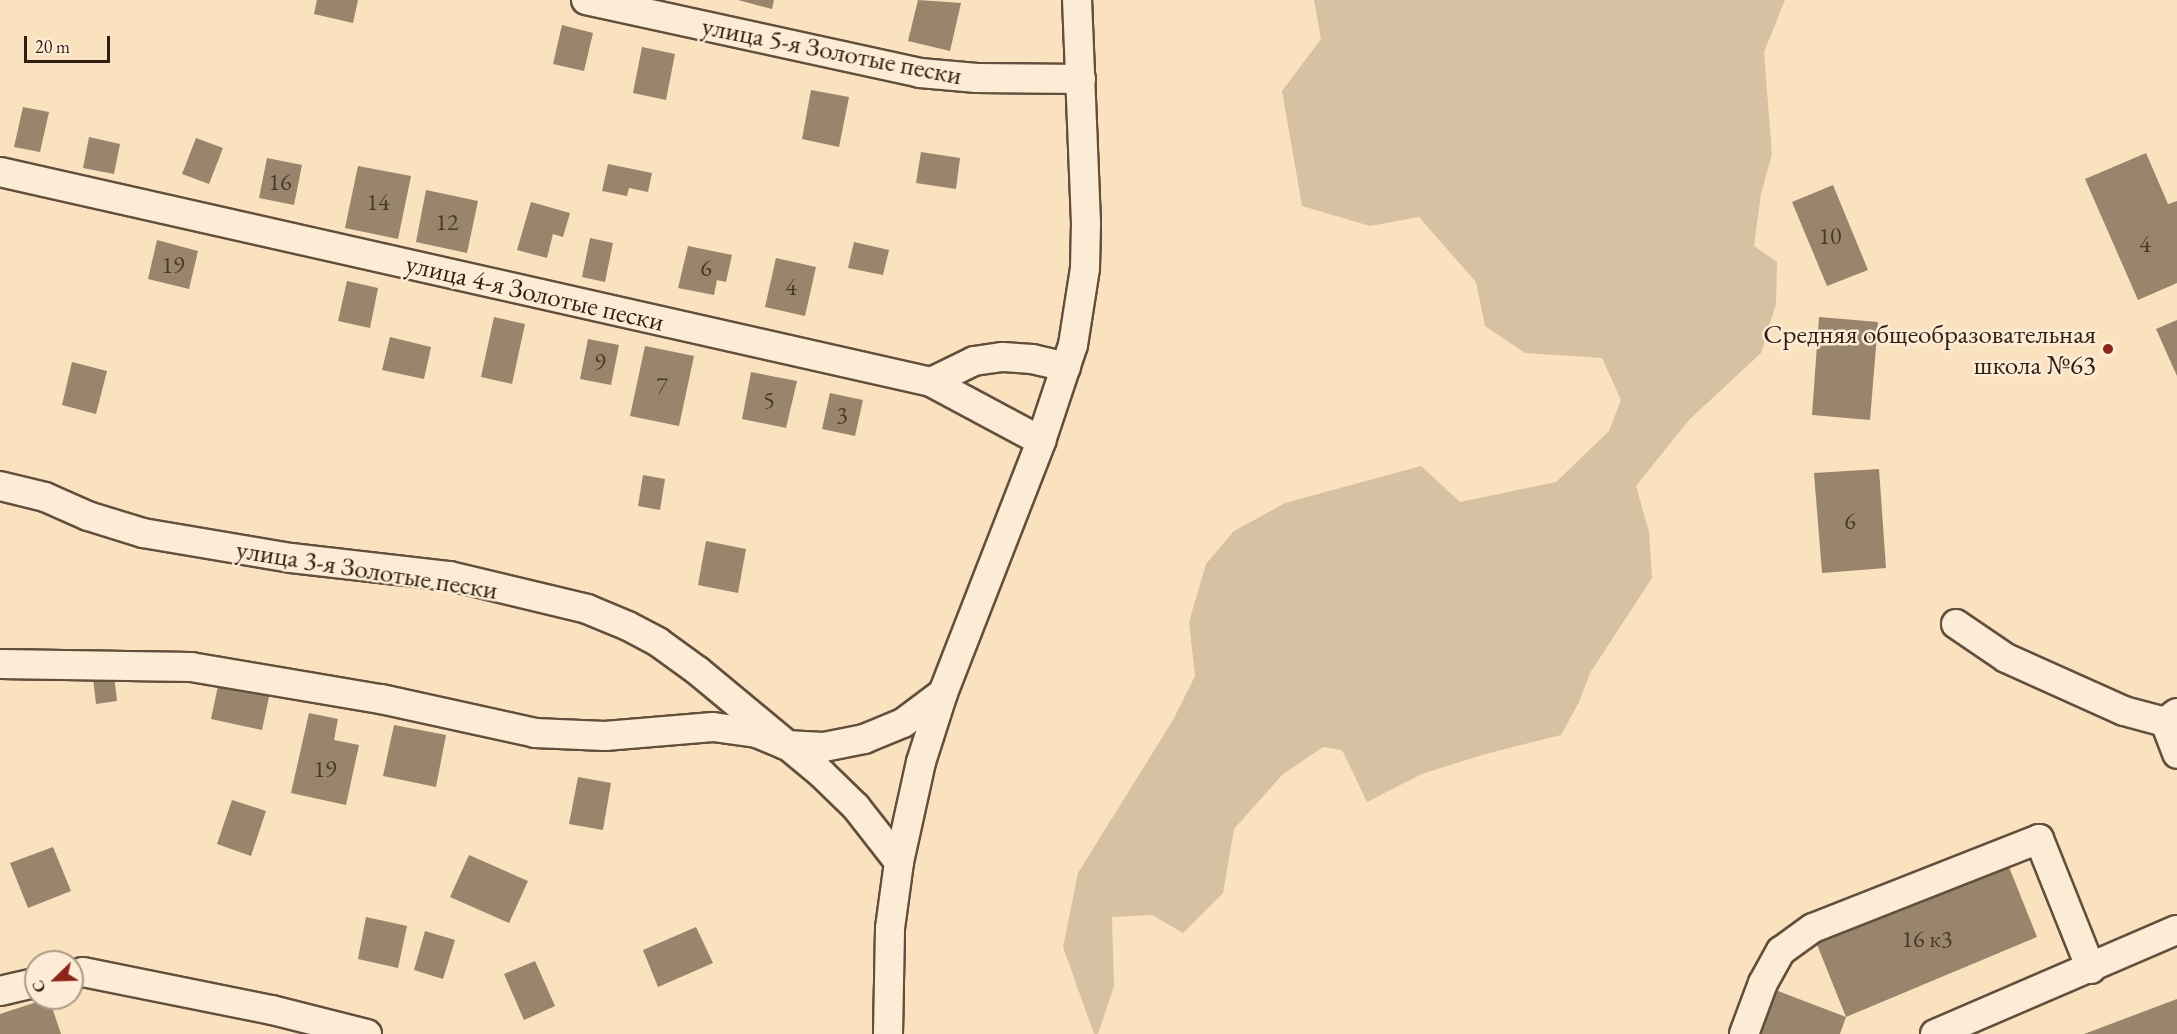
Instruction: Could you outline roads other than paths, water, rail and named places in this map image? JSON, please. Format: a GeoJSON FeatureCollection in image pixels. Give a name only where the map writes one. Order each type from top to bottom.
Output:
{"type":"FeatureCollection","features":[{"type":"Feature","properties":{"kind":"street","name":"улица 5-я Золотые пески"},"geometry":{"type":"LineString","coordinates":[[586,0],[920,73],[977,78],[1081,79]]}},
{"type":"Feature","properties":{"kind":"street"},"geometry":{"type":"LineString","coordinates":[[888,1034],[890,928],[899,862],[921,762],[943,693],[1041,441],[1066,367],[1080,313],[1085,268],[1086,223],[1077,0]]}},
{"type":"Feature","properties":{"kind":"street","name":"улица 4-я Золотые пески"},"geometry":{"type":"LineString","coordinates":[[0,172],[931,382],[1041,441]]}},
{"type":"Feature","properties":{"kind":"street"},"geometry":{"type":"LineString","coordinates":[[931,382],[974,361],[1003,357],[1032,359],[1066,367]]}},
{"type":"Feature","properties":{"kind":"street","name":"улица 3-я Золотые пески"},"geometry":{"type":"LineString","coordinates":[[0,486],[45,497],[88,516],[143,533],[291,558],[450,576],[587,609],[628,626],[658,642],[698,670],[784,745],[822,774],[856,807],[899,862]]}},
{"type":"Feature","properties":{"kind":"street"},"geometry":{"type":"LineString","coordinates":[[1956,624],[2006,658],[2124,711],[2171,717],[2177,754]]}},
{"type":"Feature","properties":{"kind":"street"},"geometry":{"type":"LineString","coordinates":[[0,663],[191,667],[381,699],[535,733],[605,736],[713,727],[757,733],[784,745],[824,747],[864,740],[903,723],[943,693]]}},
{"type":"Feature","properties":{"kind":"street"},"geometry":{"type":"LineString","coordinates":[[1744,1034],[1763,983],[1781,951],[1813,928],[2039,839],[2091,969]]}},
{"type":"Feature","properties":{"kind":"street"},"geometry":{"type":"LineString","coordinates":[[1935,1034],[2091,969],[2177,930]]}},
{"type":"Feature","properties":{"kind":"street"},"geometry":{"type":"LineString","coordinates":[[84,972],[272,1010],[366,1034]]}},
{"type":"Feature","properties":{"kind":"street"},"geometry":{"type":"LineString","coordinates":[[0,991],[24,986]]}},
{"type":"Feature","properties":{"kind":"place","name":"Средняя общеобразовательная школа №63"},"geometry":{"type":"Point","coordinates":[2108,349]}}]}
